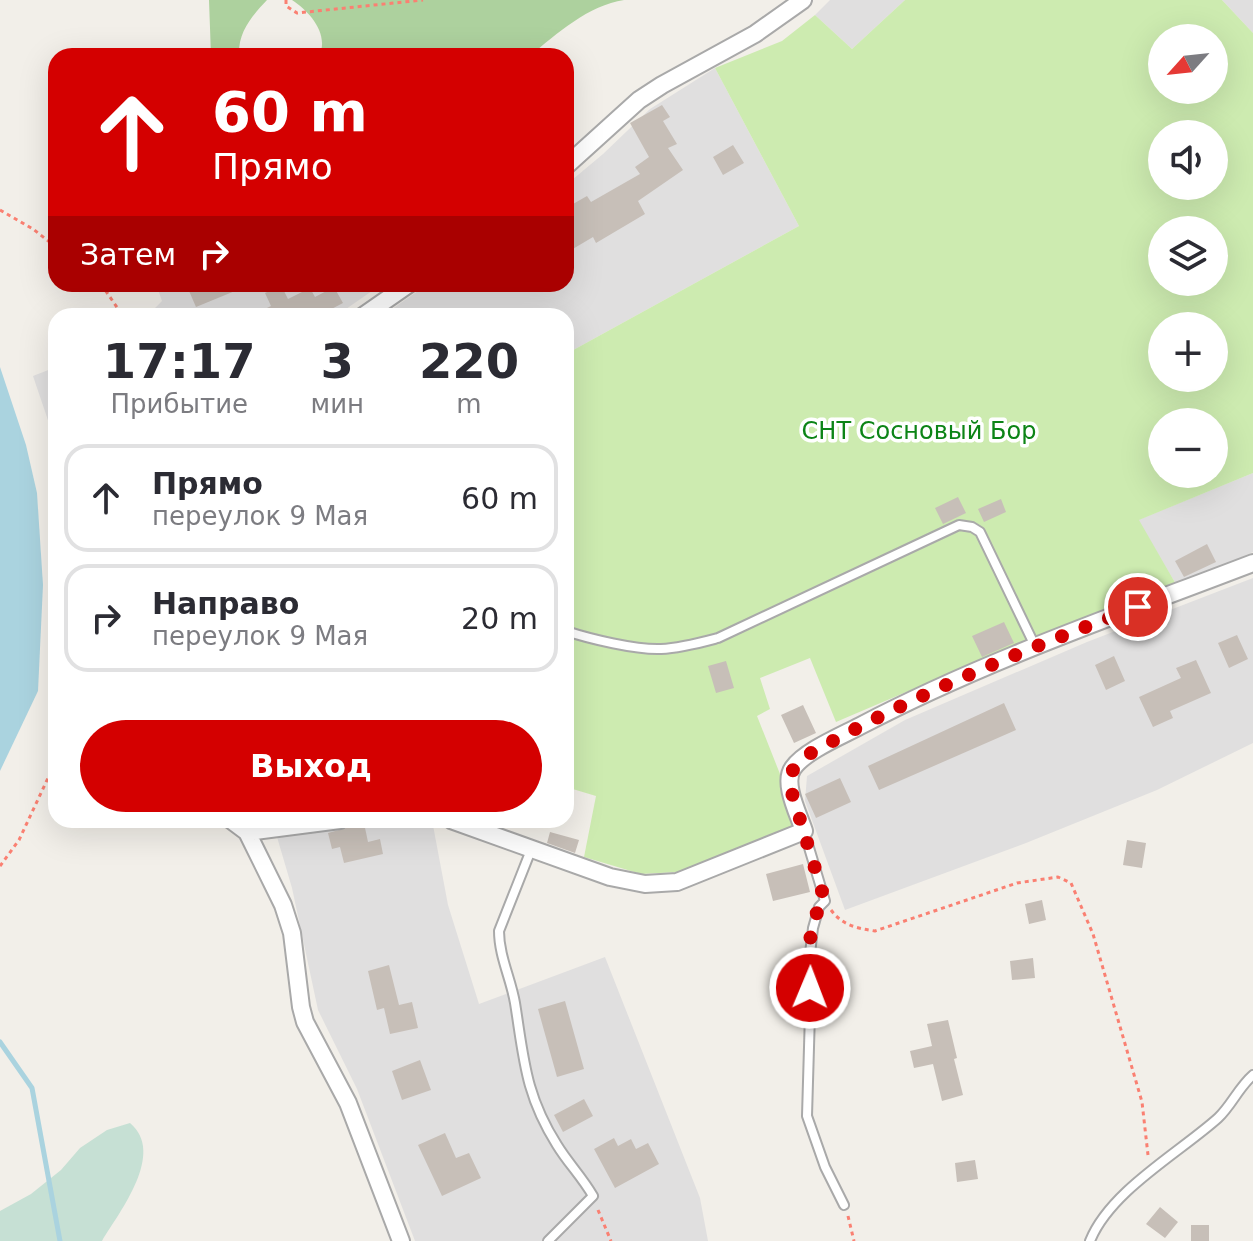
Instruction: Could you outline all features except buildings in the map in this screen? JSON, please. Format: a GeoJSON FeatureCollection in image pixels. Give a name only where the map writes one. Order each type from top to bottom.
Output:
{"type":"FeatureCollection","features":[{"type":"Feature","properties":{"kind":"street"},"geometry":{"type":"LineString","coordinates":[[574,159],[639,100],[755,34],[803,0]]}},
{"type":"Feature","properties":{"kind":"street"},"geometry":{"type":"LineString","coordinates":[[374,308],[398,292]]}},
{"type":"Feature","properties":{"kind":"street"},"geometry":{"type":"LineString","coordinates":[[472,828],[610,877],[645,884],[677,882],[804,831],[789,778],[792,768],[804,757],[898,706],[1035,646],[1253,563]]}},
{"type":"Feature","properties":{"kind":"street"},"geometry":{"type":"LineString","coordinates":[[248,828],[287,919],[305,1022],[348,1103],[401,1241]]}},
{"type":"Feature","properties":{"kind":"lane"},"geometry":{"type":"LineString","coordinates":[[574,634],[657,649],[682,647],[718,638],[959,525],[980,532],[1035,646]]}},
{"type":"Feature","properties":{"kind":"lane"},"geometry":{"type":"LineString","coordinates":[[804,831],[825,901],[819,907],[813,928],[809,962],[807,1116],[825,1167],[844,1205]]}},
{"type":"Feature","properties":{"kind":"lane"},"geometry":{"type":"LineString","coordinates":[[531,850],[499,931],[499,943],[515,1003],[524,1069],[534,1101],[557,1145],[593,1196],[548,1241]]}},
{"type":"Feature","properties":{"kind":"lane"},"geometry":{"type":"LineString","coordinates":[[1090,1241],[1108,1211],[1150,1171],[1220,1116],[1253,1075]]}},
{"type":"Feature","properties":{"kind":"path"},"geometry":{"type":"LineString","coordinates":[[286,0],[286,6],[297,13],[423,0]]}},
{"type":"Feature","properties":{"kind":"path"},"geometry":{"type":"LineString","coordinates":[[0,210],[48,241]]}},
{"type":"Feature","properties":{"kind":"path"},"geometry":{"type":"LineString","coordinates":[[0,866],[19,840],[48,778]]}},
{"type":"Feature","properties":{"kind":"path"},"geometry":{"type":"LineString","coordinates":[[825,901],[837,919],[852,928],[875,931],[1017,883],[1058,877],[1071,883],[1093,934],[1142,1102],[1150,1171]]}},
{"type":"Feature","properties":{"kind":"path"},"geometry":{"type":"LineString","coordinates":[[593,1196],[611,1241]]}},
{"type":"Feature","properties":{"kind":"path"},"geometry":{"type":"LineString","coordinates":[[844,1205],[854,1241]]}},
{"type":"Feature","properties":{"kind":"shaded area"},"geometry":{"type":"Polygon","coordinates":[[[830,0],[905,0],[852,49],[815,15],[830,0]]]}},
{"type":"Feature","properties":{"kind":"shaded area"},"geometry":{"type":"Polygon","coordinates":[[[1222,0],[1253,0],[1253,33],[1222,0]]]}},
{"type":"Feature","properties":{"kind":"shaded area"},"geometry":{"type":"Polygon","coordinates":[[[715,68],[799,226],[574,350],[574,308],[394,308],[416,292],[574,292],[574,178],[650,109],[715,68]]]}},
{"type":"Feature","properties":{"kind":"shaded area"},"geometry":{"type":"Polygon","coordinates":[[[159,292],[370,292],[348,308],[155,308],[162,301],[159,292]]]}},
{"type":"Feature","properties":{"kind":"shaded area"},"geometry":{"type":"Polygon","coordinates":[[[48,370],[48,420],[33,376],[48,370]]]}},
{"type":"Feature","properties":{"kind":"shaded area"},"geometry":{"type":"Polygon","coordinates":[[[1253,473],[1253,552],[1177,586],[1138,520],[1216,488],[1228,488],[1228,483],[1253,473]]]}},
{"type":"Feature","properties":{"kind":"shaded area"},"geometry":{"type":"Polygon","coordinates":[[[1253,578],[1253,743],[1157,790],[1026,843],[845,910],[805,801],[807,776],[905,720],[1087,642],[1253,578]]]}},
{"type":"Feature","properties":{"kind":"shaded area"},"geometry":{"type":"Polygon","coordinates":[[[274,828],[434,828],[448,905],[479,1004],[605,957],[700,1198],[708,1241],[415,1241],[357,1089],[318,1010],[292,888],[274,828]]]}},
{"type":"Feature","properties":{"kind":"green space"},"geometry":{"type":"Polygon","coordinates":[[[209,0],[267,0],[243,32],[239,48],[211,48],[209,0]]]}},
{"type":"Feature","properties":{"kind":"green space"},"geometry":{"type":"Polygon","coordinates":[[[292,0],[624,0],[586,14],[540,48],[322,48],[320,32],[305,10],[292,0]]]}},
{"type":"Feature","properties":{"kind":"green space","name":"СНТ Сосновый Бор"},"geometry":{"type":"Polygon","coordinates":[[[905,0],[1222,0],[1253,33],[1253,473],[1228,483],[1228,408],[1148,408],[1148,488],[1217,488],[1139,520],[1177,586],[960,669],[836,722],[810,658],[760,678],[770,709],[757,716],[780,774],[793,827],[783,837],[678,872],[641,874],[584,857],[596,796],[574,789],[574,350],[799,226],[715,68],[782,41],[815,15],[852,49],[905,0]]]}},
{"type":"Feature","properties":{"kind":"green space"},"geometry":{"type":"Polygon","coordinates":[[[130,1123],[140,1135],[142,1166],[128,1198],[102,1241],[0,1241],[0,1211],[31,1194],[61,1170],[80,1148],[107,1130],[130,1123]]]}},
{"type":"Feature","properties":{"kind":"water"},"geometry":{"type":"Polygon","coordinates":[[[0,367],[26,445],[37,493],[43,585],[38,691],[0,771],[0,367]]]}},
{"type":"Feature","properties":{"kind":"waterway"},"geometry":{"type":"LineString","coordinates":[[0,1042],[32,1088],[60,1241]]}},
{"type":"Feature","properties":{"kind":"route"},"geometry":{"type":"LineString","coordinates":[[810,988],[813,928],[819,907],[825,901],[791,790],[789,778],[792,768],[804,757],[898,706],[1035,646],[1138,607]]}}]}
